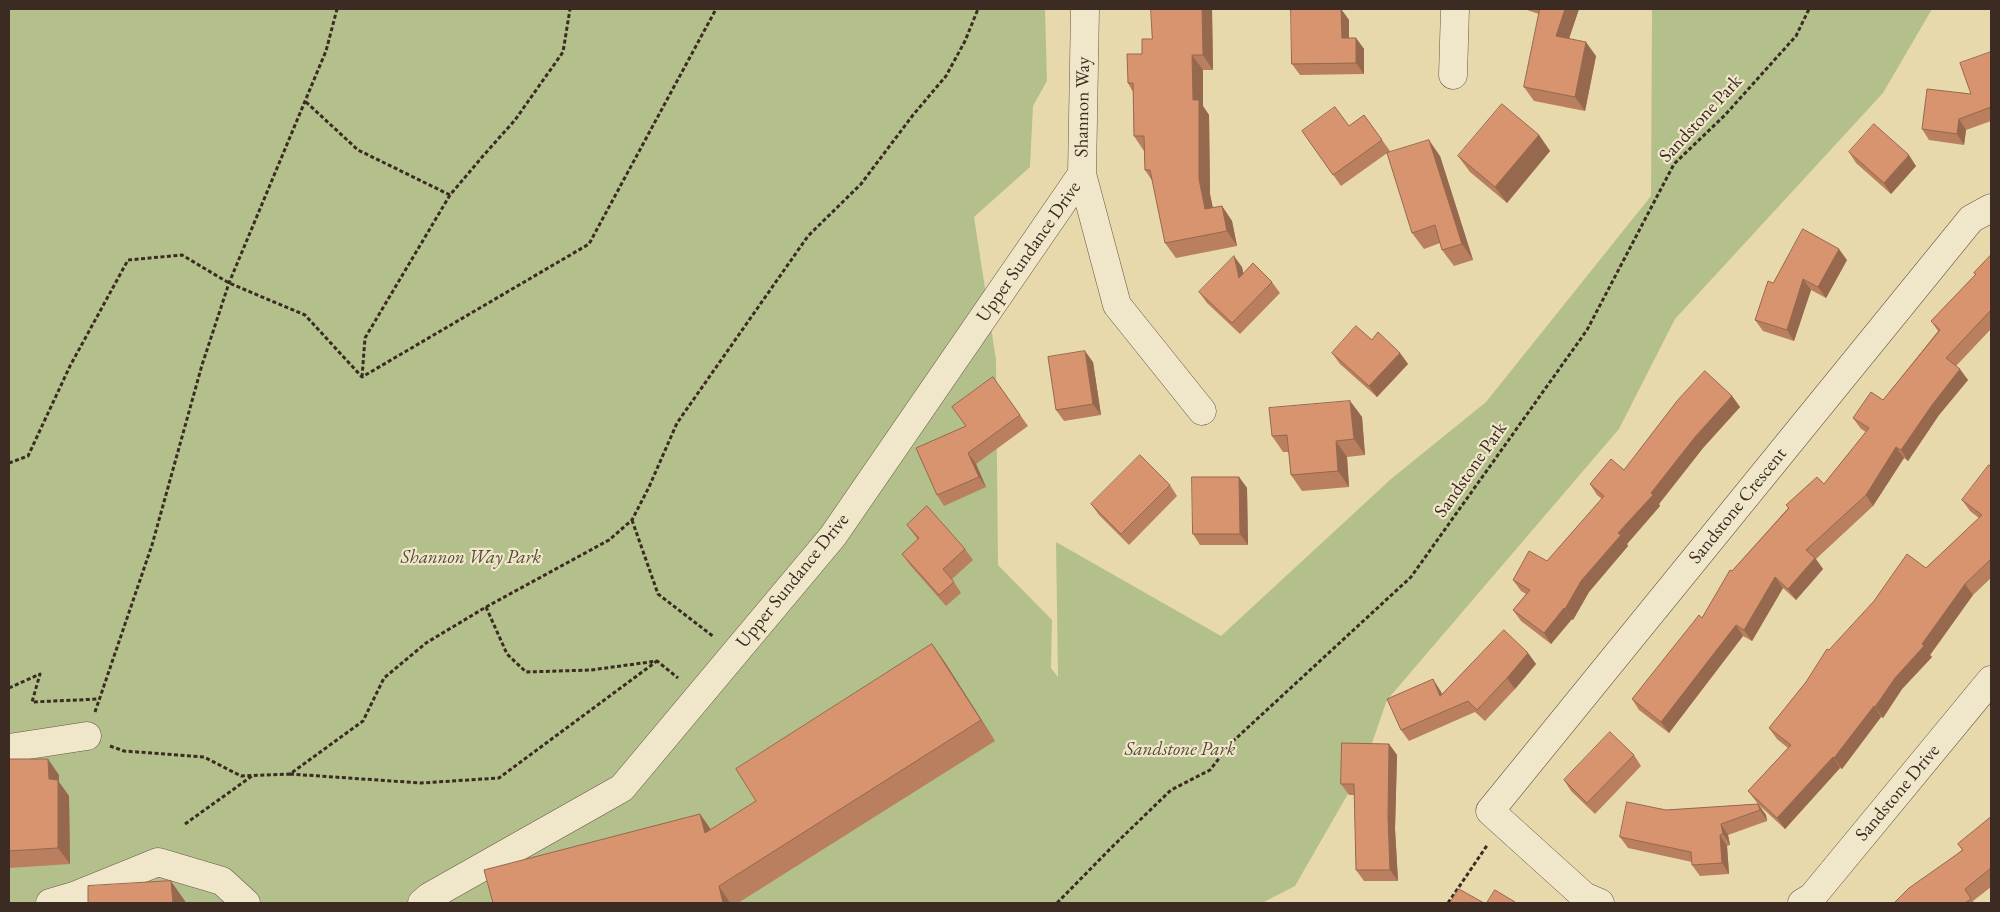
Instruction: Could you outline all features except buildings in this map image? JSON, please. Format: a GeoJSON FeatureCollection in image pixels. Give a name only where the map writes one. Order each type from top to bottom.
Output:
{"type":"FeatureCollection","features":[{"type":"Feature","properties":{"kind":"street","name":"Shannon Way"},"geometry":{"type":"LineString","coordinates":[[1085,9],[1082,174],[1117,305],[1202,412]]}},
{"type":"Feature","properties":{"kind":"street"},"geometry":{"type":"LineString","coordinates":[[1453,76],[1455,9]]}},
{"type":"Feature","properties":{"kind":"street","name":"Upper Sundance Drive"},"geometry":{"type":"LineString","coordinates":[[422,903],[429,897],[622,788],[833,536],[1082,174]]}},
{"type":"Feature","properties":{"kind":"street","name":"Sandstone Crescent"},"geometry":{"type":"LineString","coordinates":[[1496,816],[1971,219],[1991,208]]}},
{"type":"Feature","properties":{"kind":"street","name":"Sandstone Drive"},"geometry":{"type":"LineString","coordinates":[[1802,903],[1812,897],[1991,680]]}},
{"type":"Feature","properties":{"kind":"street"},"geometry":{"type":"LineString","coordinates":[[9,748],[87,736]]}},
{"type":"Feature","properties":{"kind":"street"},"geometry":{"type":"LineString","coordinates":[[1496,816],[1584,896],[1600,903]]}},
{"type":"Feature","properties":{"kind":"street"},"geometry":{"type":"LineString","coordinates":[[50,903],[74,896],[158,862],[222,881],[246,903]]}},
{"type":"Feature","properties":{"kind":"path"},"geometry":{"type":"LineString","coordinates":[[337,9],[326,51],[306,102],[229,284],[202,365],[152,544],[87,736],[124,751],[204,757],[241,776],[290,774],[421,783],[499,778],[657,661]]}},
{"type":"Feature","properties":{"kind":"path"},"geometry":{"type":"LineString","coordinates":[[362,378],[364,338],[450,196],[515,120],[563,52],[570,9]]}},
{"type":"Feature","properties":{"kind":"path"},"geometry":{"type":"LineString","coordinates":[[362,378],[589,244],[716,9]]}},
{"type":"Feature","properties":{"kind":"path"},"geometry":{"type":"LineString","coordinates":[[290,774],[363,721],[384,678],[419,649],[486,607],[609,540],[632,520],[650,487],[677,423],[808,236],[861,184],[946,76],[965,41],[978,9]]}},
{"type":"Feature","properties":{"kind":"path","name":"Sandstone Park"},"geometry":{"type":"LineString","coordinates":[[1057,903],[1171,790],[1210,770],[1231,742],[1411,577],[1587,330],[1674,164],[1725,115],[1796,36],[1809,9]]}},
{"type":"Feature","properties":{"kind":"path"},"geometry":{"type":"LineString","coordinates":[[306,102],[358,150],[450,196]]}},
{"type":"Feature","properties":{"kind":"path"},"geometry":{"type":"LineString","coordinates":[[9,463],[28,456],[70,366],[128,260],[182,255],[229,284],[305,315],[362,378]]}},
{"type":"Feature","properties":{"kind":"path"},"geometry":{"type":"LineString","coordinates":[[632,520],[658,594],[735,652]]}},
{"type":"Feature","properties":{"kind":"path"},"geometry":{"type":"LineString","coordinates":[[486,607],[507,654],[526,672],[591,670],[657,661],[699,696]]}},
{"type":"Feature","properties":{"kind":"path"},"geometry":{"type":"LineString","coordinates":[[9,688],[40,674],[32,702],[99,699]]}},
{"type":"Feature","properties":{"kind":"path"},"geometry":{"type":"LineString","coordinates":[[185,824],[253,776]]}},
{"type":"Feature","properties":{"kind":"path"},"geometry":{"type":"LineString","coordinates":[[1448,903],[1485,849],[1496,816]]}},
{"type":"Feature","properties":{"kind":"green space","name":"Shannon Way Park"},"geometry":{"type":"Polygon","coordinates":[[[9,9],[1045,9],[1047,81],[1033,106],[1030,167],[974,217],[996,360],[998,565],[1052,620],[1051,668],[1058,677],[1056,542],[1221,636],[1391,479],[1486,402],[1651,196],[1652,9],[1932,9],[1883,93],[1675,319],[1619,429],[1387,700],[1364,766],[1295,886],[1262,903],[9,903],[9,9]]]}}]}
